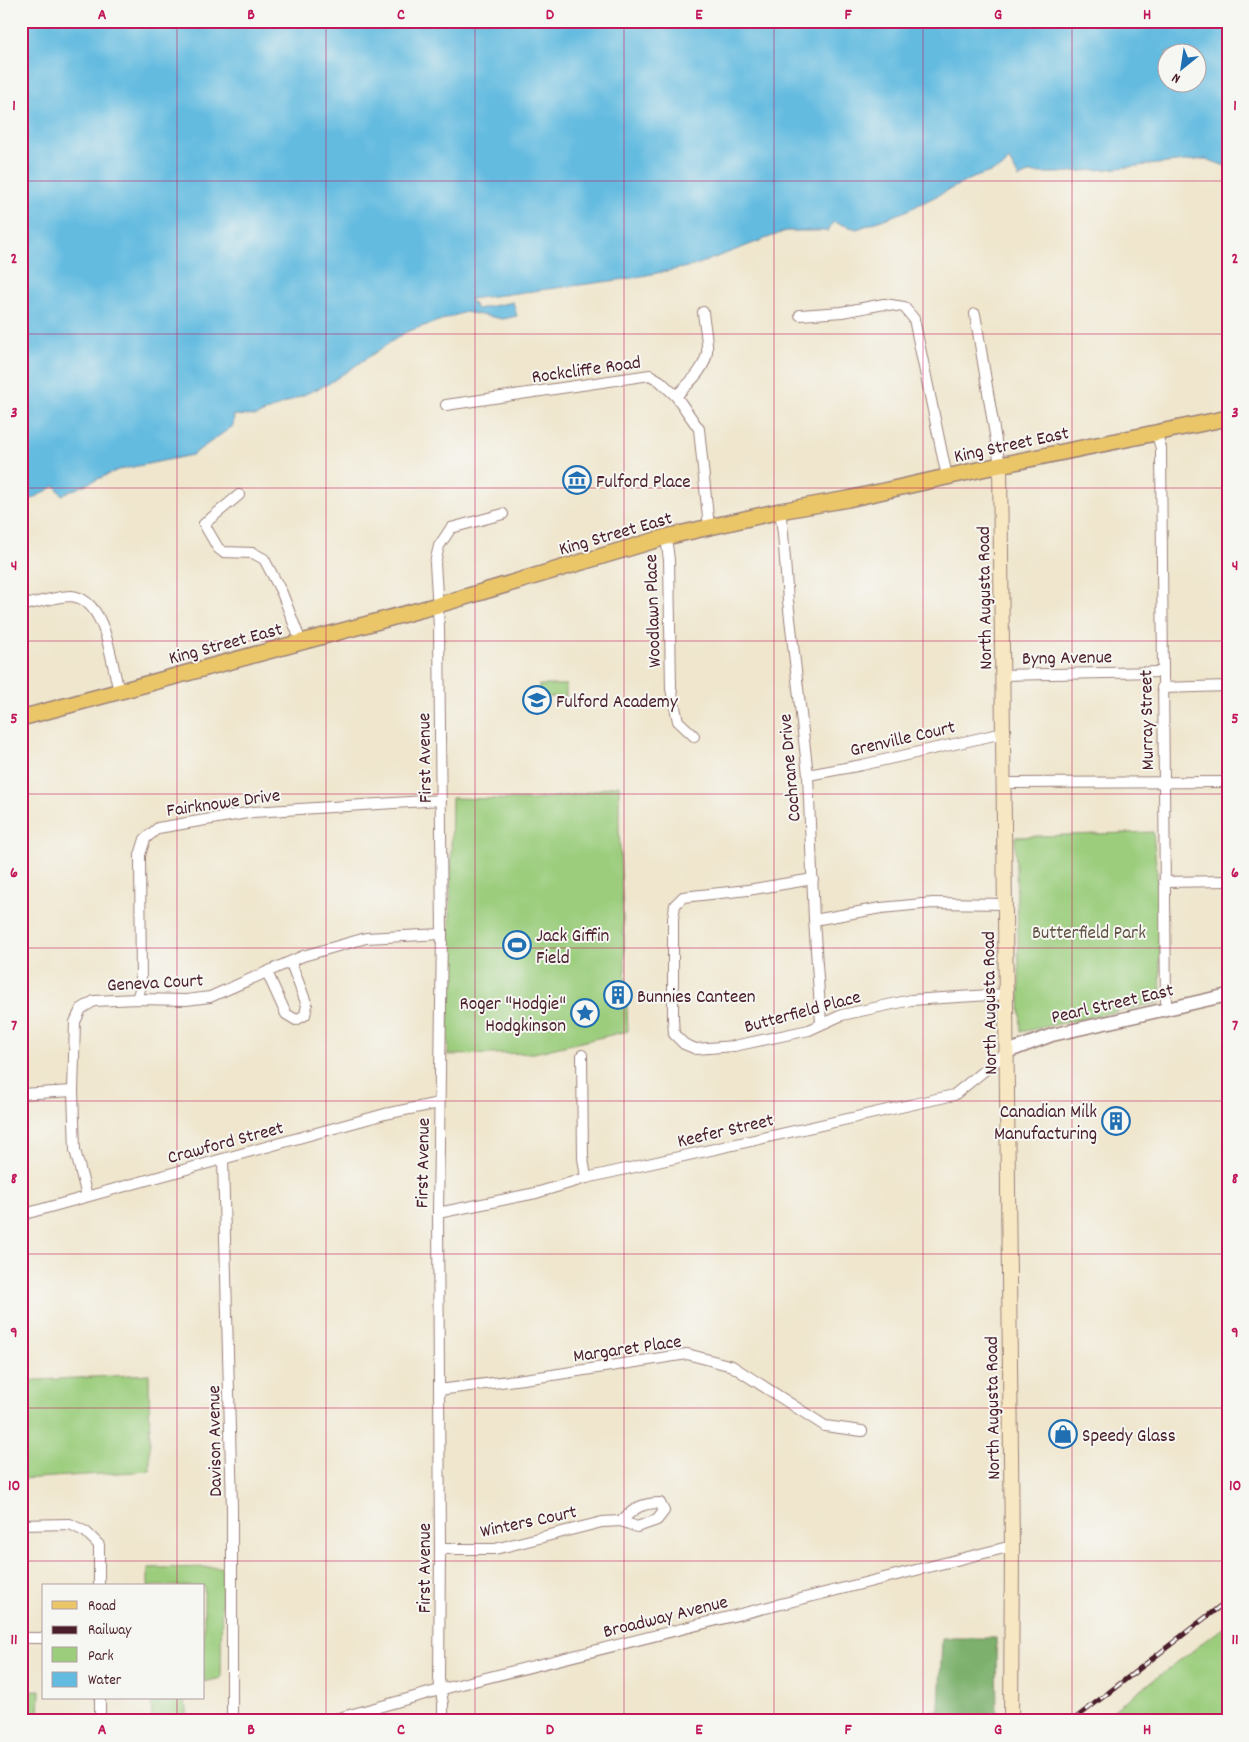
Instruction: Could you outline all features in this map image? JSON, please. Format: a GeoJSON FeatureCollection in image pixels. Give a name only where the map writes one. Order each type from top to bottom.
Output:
{"type":"FeatureCollection","features":[{"type":"Feature","properties":{"kind":"main road","name":"King Street East"},"geometry":{"type":"LineString","coordinates":[[21,718],[438,605],[666,537],[780,511],[848,499],[1000,465],[1228,418]]}},
{"type":"Feature","properties":{"kind":"main road","name":"North Augusta Road"},"geometry":{"type":"LineString","coordinates":[[1000,465],[1008,1052],[1009,1431],[1012,1546],[1011,1721]]}},
{"type":"Feature","properties":{"kind":"street"},"geometry":{"type":"LineString","coordinates":[[800,315],[842,312],[884,304],[904,307],[914,319],[947,477]]}},
{"type":"Feature","properties":{"kind":"street"},"geometry":{"type":"LineString","coordinates":[[676,396],[692,380],[704,362],[707,350],[703,312]]}},
{"type":"Feature","properties":{"kind":"street"},"geometry":{"type":"LineString","coordinates":[[974,314],[1000,465]]}},
{"type":"Feature","properties":{"kind":"street","name":"Rockcliffe Road"},"geometry":{"type":"LineString","coordinates":[[446,405],[650,375],[660,381],[676,396],[699,429],[709,527]]}},
{"type":"Feature","properties":{"kind":"street","name":"Murray Street"},"geometry":{"type":"LineString","coordinates":[[1156,432],[1161,448],[1166,1008]]}},
{"type":"Feature","properties":{"kind":"street"},"geometry":{"type":"LineString","coordinates":[[239,495],[204,524],[218,548],[223,552],[253,554],[264,559],[282,593],[301,642]]}},
{"type":"Feature","properties":{"kind":"street","name":"Cochrane Drive"},"geometry":{"type":"LineString","coordinates":[[780,511],[788,601],[808,775],[814,920],[821,1023]]}},
{"type":"Feature","properties":{"kind":"street","name":"First Avenue"},"geometry":{"type":"LineString","coordinates":[[443,1721],[443,1704],[440,1690],[438,1213],[442,934],[438,605],[435,563],[440,546],[451,528],[503,514]]}},
{"type":"Feature","properties":{"kind":"street","name":"Woodlawn Place"},"geometry":{"type":"LineString","coordinates":[[666,537],[669,560],[671,689],[678,721],[694,736]]}},
{"type":"Feature","properties":{"kind":"street"},"geometry":{"type":"LineString","coordinates":[[21,606],[70,596],[85,600],[96,611],[103,627],[119,691]]}},
{"type":"Feature","properties":{"kind":"street","name":"Byng Avenue"},"geometry":{"type":"LineString","coordinates":[[1003,675],[1162,672]]}},
{"type":"Feature","properties":{"kind":"street"},"geometry":{"type":"LineString","coordinates":[[1162,688],[1228,686]]}},
{"type":"Feature","properties":{"kind":"street","name":"Grenville Court"},"geometry":{"type":"LineString","coordinates":[[808,775],[862,765],[1003,733]]}},
{"type":"Feature","properties":{"kind":"street"},"geometry":{"type":"LineString","coordinates":[[1004,783],[1228,782]]}},
{"type":"Feature","properties":{"kind":"street","name":"Fairknowe Drive"},"geometry":{"type":"LineString","coordinates":[[137,999],[141,986],[140,855],[145,840],[158,828],[253,812],[441,800]]}},
{"type":"Feature","properties":{"kind":"street","name":"Butterfield Place"},"geometry":{"type":"LineString","coordinates":[[813,879],[748,890],[684,897],[675,906],[672,919],[673,1019],[674,1034],[684,1044],[696,1049],[734,1046],[809,1030],[842,1015],[911,1000],[1006,994]]}},
{"type":"Feature","properties":{"kind":"street"},"geometry":{"type":"LineString","coordinates":[[1164,882],[1228,881]]}},
{"type":"Feature","properties":{"kind":"street"},"geometry":{"type":"LineString","coordinates":[[814,920],[881,908],[932,903],[1006,904]]}},
{"type":"Feature","properties":{"kind":"street","name":"Geneva Court"},"geometry":{"type":"LineString","coordinates":[[87,1196],[75,1150],[73,1092],[75,1022],[81,1009],[94,1001],[137,999],[186,1000],[210,997],[304,956],[366,938],[442,934]]}},
{"type":"Feature","properties":{"kind":"street"},"geometry":{"type":"LineString","coordinates":[[268,972],[286,1014],[296,1020],[305,1015],[308,1005],[292,962]]}},
{"type":"Feature","properties":{"kind":"street","name":"Pearl Street East"},"geometry":{"type":"LineString","coordinates":[[1008,1052],[1052,1035],[1228,995]]}},
{"type":"Feature","properties":{"kind":"street","name":"Keefer Street"},"geometry":{"type":"LineString","coordinates":[[438,1213],[536,1193],[586,1178],[954,1095],[1008,1052]]}},
{"type":"Feature","properties":{"kind":"street"},"geometry":{"type":"LineString","coordinates":[[582,1055],[583,1158],[586,1178]]}},
{"type":"Feature","properties":{"kind":"street"},"geometry":{"type":"LineString","coordinates":[[21,1094],[73,1092]]}},
{"type":"Feature","properties":{"kind":"street","name":"Crawford Street"},"geometry":{"type":"LineString","coordinates":[[21,1215],[385,1114],[439,1103]]}},
{"type":"Feature","properties":{"kind":"street","name":"Davison Avenue"},"geometry":{"type":"LineString","coordinates":[[223,1160],[232,1508],[232,1721]]}},
{"type":"Feature","properties":{"kind":"street","name":"Margaret Place"},"geometry":{"type":"LineString","coordinates":[[439,1390],[546,1376],[687,1354],[732,1366],[825,1426],[862,1431]]}},
{"type":"Feature","properties":{"kind":"street","name":"Winters Court"},"geometry":{"type":"LineString","coordinates":[[440,1549],[495,1548],[602,1522],[621,1521]]}},
{"type":"Feature","properties":{"kind":"street"},"geometry":{"type":"LineString","coordinates":[[21,1525],[70,1524],[86,1532],[100,1545],[99,1584]]}},
{"type":"Feature","properties":{"kind":"street","name":"Broadway Avenue"},"geometry":{"type":"LineString","coordinates":[[328,1721],[440,1690],[1012,1546]]}},
{"type":"Feature","properties":{"kind":"street"},"geometry":{"type":"LineString","coordinates":[[21,1638],[42,1638]]}},
{"type":"Feature","properties":{"kind":"street"},"geometry":{"type":"LineString","coordinates":[[100,1700],[100,1721]]}},
{"type":"Feature","properties":{"kind":"green space"},"geometry":{"type":"Polygon","coordinates":[[[539,685],[566,685],[566,697],[539,697],[539,685]]]}},
{"type":"Feature","properties":{"kind":"green space"},"geometry":{"type":"Polygon","coordinates":[[[619,785],[619,827],[628,1031],[534,1053],[448,1055],[452,798],[532,800],[579,794],[619,785]]]}},
{"type":"Feature","properties":{"kind":"green space","name":"Butterfield Park"},"geometry":{"type":"Polygon","coordinates":[[[1153,832],[1158,886],[1161,1002],[1021,1032],[1015,837],[1153,832]]]}},
{"type":"Feature","properties":{"kind":"green space"},"geometry":{"type":"Polygon","coordinates":[[[149,1374],[150,1471],[21,1479],[21,1381],[149,1374]]]}},
{"type":"Feature","properties":{"kind":"green space"},"geometry":{"type":"Polygon","coordinates":[[[222,1567],[221,1678],[205,1682],[205,1584],[148,1584],[148,1568],[222,1567]]]}},
{"type":"Feature","properties":{"kind":"green space"},"geometry":{"type":"Polygon","coordinates":[[[1228,1624],[1228,1721],[1099,1721],[1228,1624]]]}},
{"type":"Feature","properties":{"kind":"green space"},"geometry":{"type":"Polygon","coordinates":[[[942,1638],[996,1638],[997,1721],[850,1721],[939,1710],[942,1638]]]}},
{"type":"Feature","properties":{"kind":"green space"},"geometry":{"type":"Polygon","coordinates":[[[40,1690],[39,1721],[21,1721],[21,1691],[40,1690]]]}},
{"type":"Feature","properties":{"kind":"green space"},"geometry":{"type":"Polygon","coordinates":[[[151,1700],[185,1700],[187,1721],[152,1721],[151,1700]]]}},
{"type":"Feature","properties":{"kind":"water"},"geometry":{"type":"Polygon","coordinates":[[[21,21],[1228,21],[1228,167],[1206,159],[1058,173],[1028,173],[1019,178],[1009,160],[1002,168],[973,178],[906,211],[857,229],[833,222],[828,231],[786,231],[693,266],[626,279],[470,299],[477,309],[513,302],[517,316],[503,319],[465,312],[406,332],[328,384],[256,416],[234,415],[233,426],[192,455],[118,470],[62,495],[55,486],[21,505],[21,21]]]}},
{"type":"Feature","properties":{"kind":"railway"},"geometry":{"type":"LineString","coordinates":[[1072,1721],[1228,1600]]}},
{"type":"Feature","properties":{"kind":"place","name":"Fulford Place"},"geometry":{"type":"Point","coordinates":[577,480]}},
{"type":"Feature","properties":{"kind":"place","name":"Fulford Academy"},"geometry":{"type":"Point","coordinates":[537,700]}},
{"type":"Feature","properties":{"kind":"place","name":"Jack Giffin Field"},"geometry":{"type":"Point","coordinates":[517,945]}},
{"type":"Feature","properties":{"kind":"place","name":"Bunnies Canteen"},"geometry":{"type":"Point","coordinates":[618,995]}},
{"type":"Feature","properties":{"kind":"place","name":"Roger \"Hodgie\" Hodgkinson"},"geometry":{"type":"Point","coordinates":[585,1013]}},
{"type":"Feature","properties":{"kind":"place","name":"Canadian Milk Manufacturing"},"geometry":{"type":"Point","coordinates":[1116,1121]}},
{"type":"Feature","properties":{"kind":"place","name":"Speedy Glass"},"geometry":{"type":"Point","coordinates":[1063,1434]}}]}
